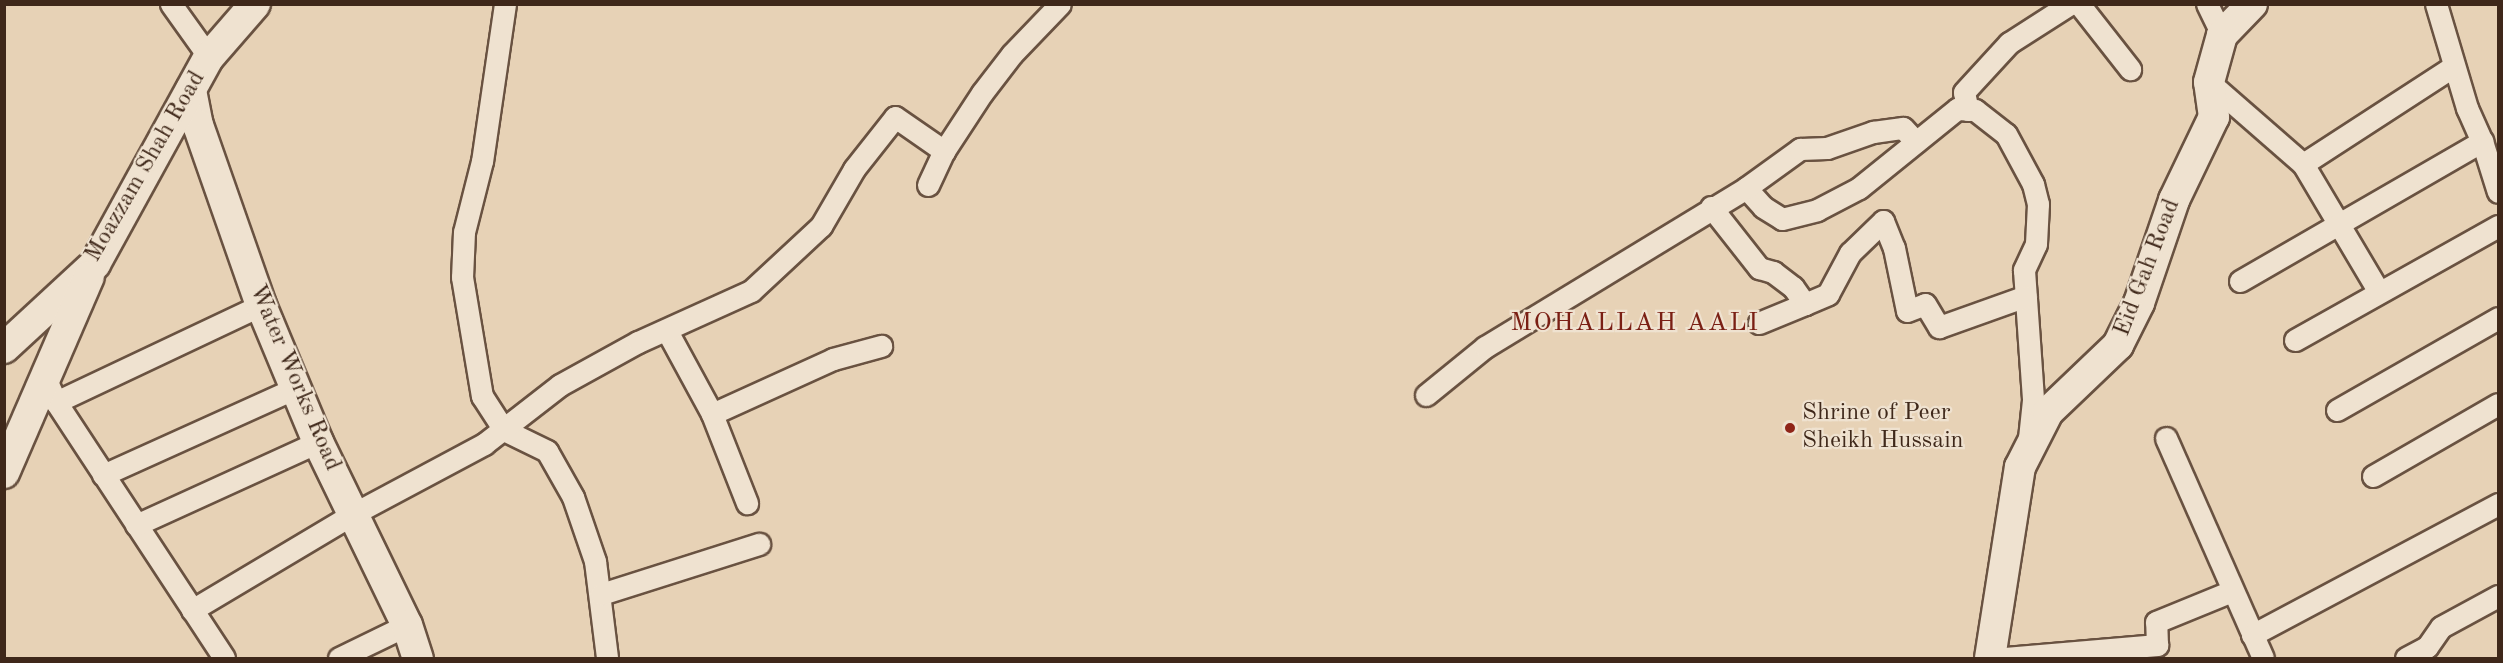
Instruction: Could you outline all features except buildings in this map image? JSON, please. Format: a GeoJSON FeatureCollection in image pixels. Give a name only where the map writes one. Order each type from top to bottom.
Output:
{"type":"FeatureCollection","features":[{"type":"Feature","properties":{"kind":"street"},"geometry":{"type":"LineString","coordinates":[[171,4],[209,57]]}},
{"type":"Feature","properties":{"kind":"street","name":"Moazzam Shah Road"},"geometry":{"type":"LineString","coordinates":[[6,341],[95,264],[209,57],[255,4]]}},
{"type":"Feature","properties":{"kind":"street"},"geometry":{"type":"LineString","coordinates":[[505,4],[482,161],[464,232],[462,277],[482,396],[504,430],[547,451],[573,497],[601,594],[607,658]]}},
{"type":"Feature","properties":{"kind":"street"},"geometry":{"type":"LineString","coordinates":[[928,185],[944,151],[1012,54],[1060,4]]}},
{"type":"Feature","properties":{"kind":"street"},"geometry":{"type":"LineString","coordinates":[[1968,110],[1964,92],[2003,50],[2070,4]]}},
{"type":"Feature","properties":{"kind":"street"},"geometry":{"type":"LineString","coordinates":[[2079,4],[2130,69]]}},
{"type":"Feature","properties":{"kind":"street"},"geometry":{"type":"LineString","coordinates":[[2207,4],[2222,35]]}},
{"type":"Feature","properties":{"kind":"street","name":"Eid Gah Road"},"geometry":{"type":"LineString","coordinates":[[1990,658],[2020,467],[2048,412],[2118,345],[2134,314],[2174,200],[2214,117],[2210,82],[2222,35],[2252,4]]}},
{"type":"Feature","properties":{"kind":"street"},"geometry":{"type":"LineString","coordinates":[[2436,4],[2454,66],[2498,182]]}},
{"type":"Feature","properties":{"kind":"street"},"geometry":{"type":"LineString","coordinates":[[2303,164],[2454,66]]}},
{"type":"Feature","properties":{"kind":"street"},"geometry":{"type":"LineString","coordinates":[[2210,82],[2303,164],[2379,292]]}},
{"type":"Feature","properties":{"kind":"street","name":"Water Works Road"},"geometry":{"type":"LineString","coordinates":[[190,90],[198,125],[261,305],[318,442],[407,624],[418,658]]}},
{"type":"Feature","properties":{"kind":"street"},"geometry":{"type":"LineString","coordinates":[[1746,188],[1763,207],[1782,219],[1817,210],[1859,188],[1957,109],[1975,110],[2006,134],[2033,184],[2038,204],[2036,244],[2024,270],[2033,400],[2029,449]]}},
{"type":"Feature","properties":{"kind":"street"},"geometry":{"type":"LineString","coordinates":[[192,610],[353,514],[504,430],[560,385],[638,342],[667,331],[751,291],[820,226],[854,169],[895,117],[944,151]]}},
{"type":"Feature","properties":{"kind":"street"},"geometry":{"type":"LineString","coordinates":[[1426,395],[1485,347],[1711,207],[1746,188],[1800,149],[1827,148],[1873,132],[1903,128],[1916,142]]}},
{"type":"Feature","properties":{"kind":"street"},"geometry":{"type":"LineString","coordinates":[[2240,281],[2482,141]]}},
{"type":"Feature","properties":{"kind":"street"},"geometry":{"type":"LineString","coordinates":[[1711,207],[1759,268],[1773,272],[1793,287],[1805,304]]}},
{"type":"Feature","properties":{"kind":"street"},"geometry":{"type":"LineString","coordinates":[[1759,323],[1828,294],[1850,254],[1883,221],[1894,248],[1907,311],[1925,304],[1939,327],[2026,296]]}},
{"type":"Feature","properties":{"kind":"street"},"geometry":{"type":"LineString","coordinates":[[2295,340],[2499,226]]}},
{"type":"Feature","properties":{"kind":"street"},"geometry":{"type":"LineString","coordinates":[[4,473],[44,375],[95,264]]}},
{"type":"Feature","properties":{"kind":"street"},"geometry":{"type":"LineString","coordinates":[[56,402],[261,305]]}},
{"type":"Feature","properties":{"kind":"street"},"geometry":{"type":"LineString","coordinates":[[2337,410],[2499,318]]}},
{"type":"Feature","properties":{"kind":"street"},"geometry":{"type":"LineString","coordinates":[[667,331],[712,414],[747,504]]}},
{"type":"Feature","properties":{"kind":"street"},"geometry":{"type":"LineString","coordinates":[[712,414],[833,359],[881,346]]}},
{"type":"Feature","properties":{"kind":"street"},"geometry":{"type":"LineString","coordinates":[[44,375],[56,402],[224,658]]}},
{"type":"Feature","properties":{"kind":"street"},"geometry":{"type":"LineString","coordinates":[[104,475],[296,388]]}},
{"type":"Feature","properties":{"kind":"street"},"geometry":{"type":"LineString","coordinates":[[2373,476],[2499,405]]}},
{"type":"Feature","properties":{"kind":"street"},"geometry":{"type":"LineString","coordinates":[[2166,438],[2263,658]]}},
{"type":"Feature","properties":{"kind":"street"},"geometry":{"type":"LineString","coordinates":[[136,525],[318,442]]}},
{"type":"Feature","properties":{"kind":"street"},"geometry":{"type":"LineString","coordinates":[[2252,635],[2499,504]]}},
{"type":"Feature","properties":{"kind":"street"},"geometry":{"type":"LineString","coordinates":[[601,594],[759,544]]}},
{"type":"Feature","properties":{"kind":"street"},"geometry":{"type":"LineString","coordinates":[[2005,658],[2157,645],[2156,622],[2232,591]]}},
{"type":"Feature","properties":{"kind":"street"},"geometry":{"type":"LineString","coordinates":[[2406,658],[2427,647],[2441,627],[2499,596]]}},
{"type":"Feature","properties":{"kind":"street"},"geometry":{"type":"LineString","coordinates":[[339,658],[407,624]]}},
{"type":"Feature","properties":{"kind":"place","name":"Shrine of Peer Sheikh Hussain"},"geometry":{"type":"Point","coordinates":[1790,428]}},
{"type":"Feature","properties":{"kind":"district","name":"MOHALLAH AALI"},"geometry":{"type":"Point","coordinates":[1635,324]}}]}
